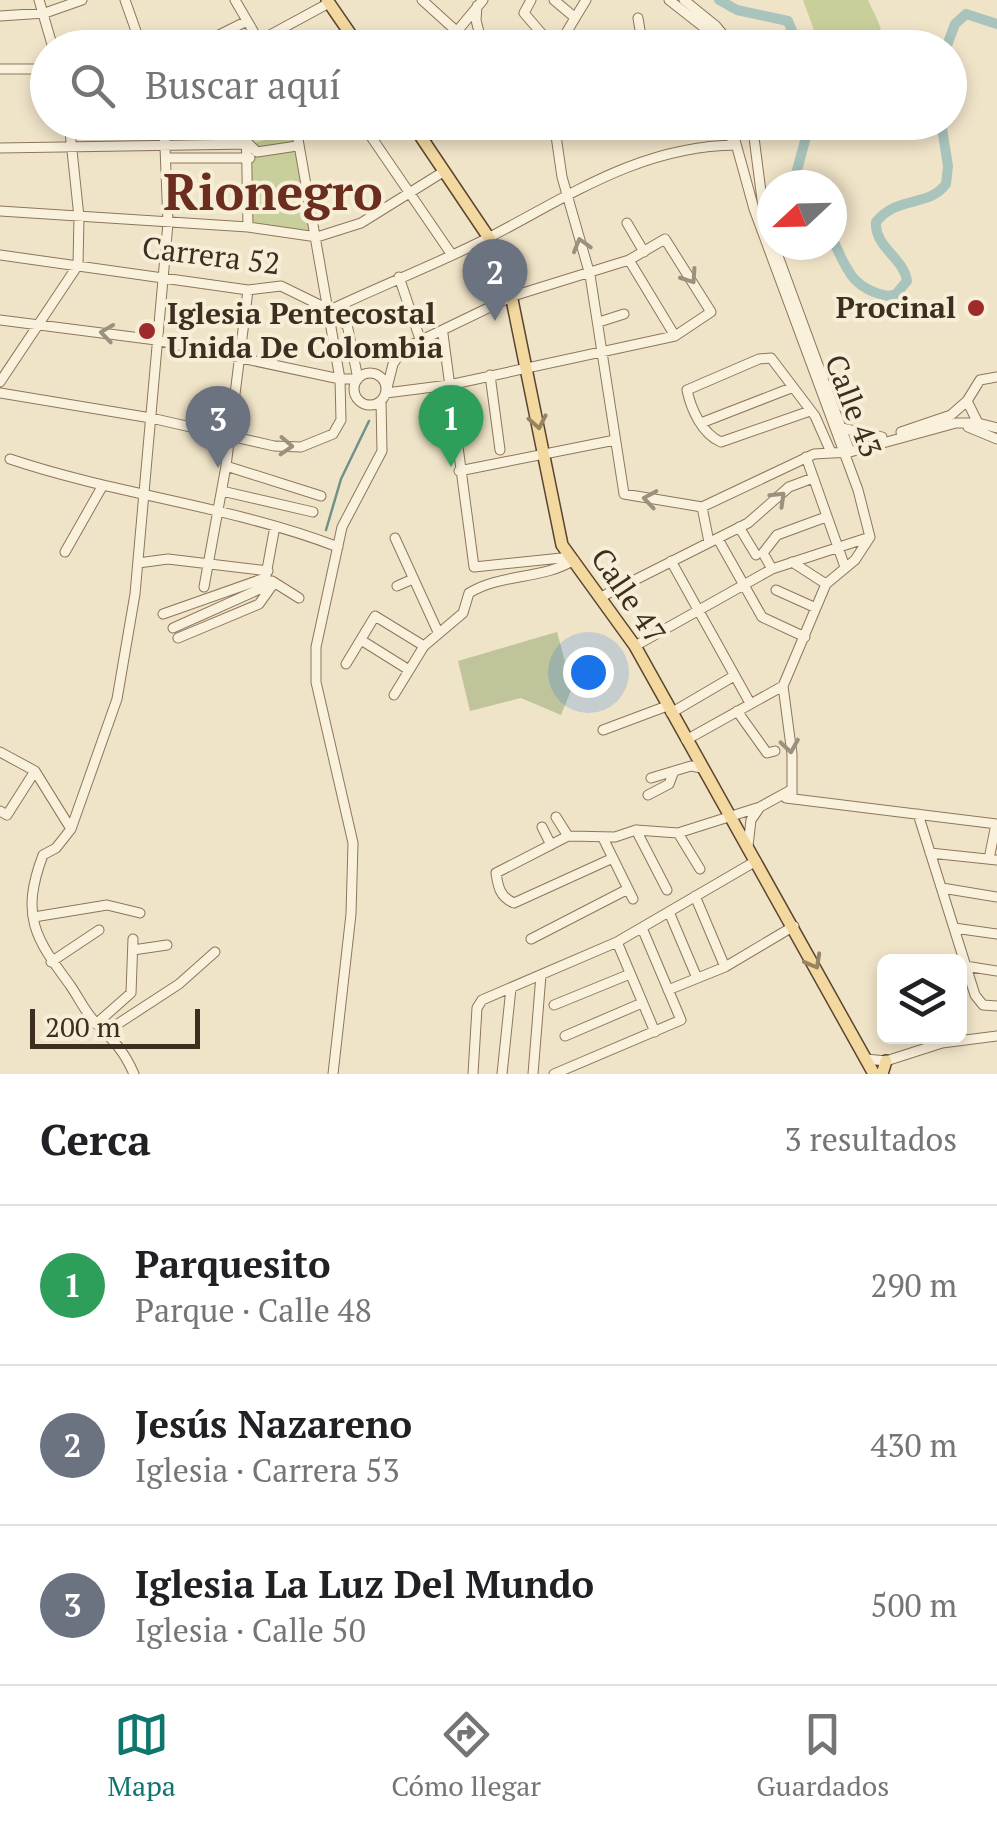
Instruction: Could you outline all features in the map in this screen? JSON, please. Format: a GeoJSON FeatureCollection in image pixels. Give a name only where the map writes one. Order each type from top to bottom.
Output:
{"type":"FeatureCollection","features":[{"type":"Feature","properties":{"kind":"main road"},"geometry":{"type":"LineString","coordinates":[[328,1],[348,30]]}},
{"type":"Feature","properties":{"kind":"main road","name":"Calle 47"},"geometry":{"type":"LineString","coordinates":[[422,140],[489,238],[513,296],[560,540],[569,560],[603,596],[635,646],[697,764],[794,926],[866,1059],[881,1070]]}},
{"type":"Feature","properties":{"kind":"street"},"geometry":{"type":"LineString","coordinates":[[40,0],[49,30]]}},
{"type":"Feature","properties":{"kind":"street"},"geometry":{"type":"LineString","coordinates":[[0,16],[46,13],[82,0]]}},
{"type":"Feature","properties":{"kind":"street"},"geometry":{"type":"LineString","coordinates":[[125,0],[136,30]]}},
{"type":"Feature","properties":{"kind":"street"},"geometry":{"type":"LineString","coordinates":[[235,0],[252,30]]}},
{"type":"Feature","properties":{"kind":"street"},"geometry":{"type":"LineString","coordinates":[[422,0],[456,30],[480,3]]}},
{"type":"Feature","properties":{"kind":"street"},"geometry":{"type":"LineString","coordinates":[[531,0],[524,13],[540,30]]}},
{"type":"Feature","properties":{"kind":"street"},"geometry":{"type":"LineString","coordinates":[[554,0],[572,16]]}},
{"type":"Feature","properties":{"kind":"street"},"geometry":{"type":"LineString","coordinates":[[565,30],[586,0]]}},
{"type":"Feature","properties":{"kind":"street"},"geometry":{"type":"LineString","coordinates":[[669,0],[707,30]]}},
{"type":"Feature","properties":{"kind":"street"},"geometry":{"type":"LineString","coordinates":[[684,0],[719,30]]}},
{"type":"Feature","properties":{"kind":"street"},"geometry":{"type":"LineString","coordinates":[[283,30],[328,1]]}},
{"type":"Feature","properties":{"kind":"street"},"geometry":{"type":"LineString","coordinates":[[478,30],[476,20],[480,3]]}},
{"type":"Feature","properties":{"kind":"street"},"geometry":{"type":"LineString","coordinates":[[638,18],[640,30]]}},
{"type":"Feature","properties":{"kind":"street"},"geometry":{"type":"LineString","coordinates":[[227,30],[246,21]]}},
{"type":"Feature","properties":{"kind":"street"},"geometry":{"type":"LineString","coordinates":[[0,69],[30,68]]}},
{"type":"Feature","properties":{"kind":"street"},"geometry":{"type":"LineString","coordinates":[[0,382],[78,265],[80,217],[73,140]]}},
{"type":"Feature","properties":{"kind":"street"},"geometry":{"type":"LineString","coordinates":[[134,1074],[122,1048],[96,1024],[40,946],[33,881],[42,855],[56,848],[70,829],[117,700],[138,563],[168,223],[168,140]]}},
{"type":"Feature","properties":{"kind":"street"},"geometry":{"type":"LineString","coordinates":[[248,140],[248,226]]}},
{"type":"Feature","properties":{"kind":"street"},"geometry":{"type":"LineString","coordinates":[[0,393],[151,418],[274,446],[301,447],[328,438],[337,428],[340,379],[318,237],[296,140]]}},
{"type":"Feature","properties":{"kind":"street"},"geometry":{"type":"LineString","coordinates":[[373,140],[452,254]]}},
{"type":"Feature","properties":{"kind":"street"},"geometry":{"type":"LineString","coordinates":[[557,140],[566,195],[590,275],[599,322],[624,494],[702,507],[830,450],[956,423],[997,428]]}},
{"type":"Feature","properties":{"kind":"street"},"geometry":{"type":"LineString","coordinates":[[728,140],[736,146],[749,178],[757,173]]}},
{"type":"Feature","properties":{"kind":"street","name":"Calle 43"},"geometry":{"type":"LineString","coordinates":[[734,140],[846,449]]}},
{"type":"Feature","properties":{"kind":"street","name":"Calle 43"},"geometry":{"type":"LineString","coordinates":[[754,140],[758,170]]}},
{"type":"Feature","properties":{"kind":"street"},"geometry":{"type":"LineString","coordinates":[[0,148],[249,144],[257,152],[296,146]]}},
{"type":"Feature","properties":{"kind":"street"},"geometry":{"type":"LineString","coordinates":[[204,145],[204,157]]}},
{"type":"Feature","properties":{"kind":"street"},"geometry":{"type":"LineString","coordinates":[[330,310],[489,238],[615,169],[665,152],[736,146]]}},
{"type":"Feature","properties":{"kind":"street"},"geometry":{"type":"LineString","coordinates":[[169,158],[250,158]]}},
{"type":"Feature","properties":{"kind":"street"},"geometry":{"type":"LineString","coordinates":[[0,211],[248,226],[318,237],[361,224],[409,197],[442,172]]}},
{"type":"Feature","properties":{"kind":"street"},"geometry":{"type":"LineString","coordinates":[[626,223],[644,252]]}},
{"type":"Feature","properties":{"kind":"street"},"geometry":{"type":"LineString","coordinates":[[0,239],[1,255]]}},
{"type":"Feature","properties":{"kind":"street"},"geometry":{"type":"LineString","coordinates":[[333,1074],[352,856],[351,821],[315,668],[338,547],[349,509],[379,460],[384,395],[399,354],[513,296],[630,260],[664,239],[709,306],[708,316],[675,336],[450,385],[384,395],[366,404]]}},
{"type":"Feature","properties":{"kind":"street","name":"Carrera 52"},"geometry":{"type":"LineString","coordinates":[[1,255],[248,290],[282,286],[330,310],[350,328]]}},
{"type":"Feature","properties":{"kind":"street"},"geometry":{"type":"LineString","coordinates":[[630,260],[675,336]]}},
{"type":"Feature","properties":{"kind":"street","name":"Calle 43"},"geometry":{"type":"LineString","coordinates":[[779,260],[839,425],[870,537]]}},
{"type":"Feature","properties":{"kind":"street"},"geometry":{"type":"LineString","coordinates":[[400,277],[417,344]]}},
{"type":"Feature","properties":{"kind":"street"},"geometry":{"type":"LineString","coordinates":[[204,587],[226,466],[248,290]]}},
{"type":"Feature","properties":{"kind":"street"},"geometry":{"type":"LineString","coordinates":[[342,304],[360,379],[357,397],[366,404],[380,428]]}},
{"type":"Feature","properties":{"kind":"street"},"geometry":{"type":"LineString","coordinates":[[599,322],[624,314]]}},
{"type":"Feature","properties":{"kind":"street"},"geometry":{"type":"LineString","coordinates":[[0,320],[156,340],[340,379],[380,376],[384,395]]}},
{"type":"Feature","properties":{"kind":"street"},"geometry":{"type":"LineString","coordinates":[[443,334],[474,566],[569,560]]}},
{"type":"Feature","properties":{"kind":"street"},"geometry":{"type":"LineString","coordinates":[[810,410],[716,442],[687,395],[696,383],[759,359],[775,361],[810,410],[830,450]]}},
{"type":"Feature","properties":{"kind":"street"},"geometry":{"type":"LineString","coordinates":[[490,375],[500,450]]}},
{"type":"Feature","properties":{"kind":"street"},"geometry":{"type":"LineString","coordinates":[[846,449],[951,415],[980,380],[997,377]]}},
{"type":"Feature","properties":{"kind":"street"},"geometry":{"type":"LineString","coordinates":[[701,423],[791,388]]}},
{"type":"Feature","properties":{"kind":"street"},"geometry":{"type":"LineString","coordinates":[[967,400],[978,423]]}},
{"type":"Feature","properties":{"kind":"street"},"geometry":{"type":"LineString","coordinates":[[839,425],[850,434],[882,437]]}},
{"type":"Feature","properties":{"kind":"street"},"geometry":{"type":"LineString","coordinates":[[850,471],[858,456],[958,427],[997,439]]}},
{"type":"Feature","properties":{"kind":"street"},"geometry":{"type":"LineString","coordinates":[[459,471],[615,440]]}},
{"type":"Feature","properties":{"kind":"street"},"geometry":{"type":"LineString","coordinates":[[806,458],[845,568]]}},
{"type":"Feature","properties":{"kind":"street"},"geometry":{"type":"LineString","coordinates":[[10,459],[142,497],[276,526],[338,547]]}},
{"type":"Feature","properties":{"kind":"street"},"geometry":{"type":"LineString","coordinates":[[226,466],[321,496]]}},
{"type":"Feature","properties":{"kind":"street"},"geometry":{"type":"LineString","coordinates":[[603,596],[740,527],[764,513],[789,487],[813,478]]}},
{"type":"Feature","properties":{"kind":"street"},"geometry":{"type":"LineString","coordinates":[[66,552],[103,484]]}},
{"type":"Feature","properties":{"kind":"street"},"geometry":{"type":"LineString","coordinates":[[222,491],[313,512]]}},
{"type":"Feature","properties":{"kind":"street"},"geometry":{"type":"LineString","coordinates":[[702,507],[713,540],[766,621],[805,637]]}},
{"type":"Feature","properties":{"kind":"street"},"geometry":{"type":"LineString","coordinates":[[760,556],[772,539],[826,516]]}},
{"type":"Feature","properties":{"kind":"street"},"geometry":{"type":"LineString","coordinates":[[269,577],[276,526]]}},
{"type":"Feature","properties":{"kind":"street"},"geometry":{"type":"LineString","coordinates":[[740,527],[772,569]]}},
{"type":"Feature","properties":{"kind":"street"},"geometry":{"type":"LineString","coordinates":[[635,646],[772,569],[870,537]]}},
{"type":"Feature","properties":{"kind":"street"},"geometry":{"type":"LineString","coordinates":[[788,796],[793,762],[782,686],[826,584],[870,537]]}},
{"type":"Feature","properties":{"kind":"street"},"geometry":{"type":"LineString","coordinates":[[395,538],[438,632]]}},
{"type":"Feature","properties":{"kind":"street"},"geometry":{"type":"LineString","coordinates":[[138,563],[168,559],[269,577],[299,598]]}},
{"type":"Feature","properties":{"kind":"street"},"geometry":{"type":"LineString","coordinates":[[394,695],[424,646],[438,632],[454,625],[469,594],[489,582],[569,560]]}},
{"type":"Feature","properties":{"kind":"street"},"geometry":{"type":"LineString","coordinates":[[671,561],[750,704]]}},
{"type":"Feature","properties":{"kind":"street"},"geometry":{"type":"LineString","coordinates":[[792,562],[826,584]]}},
{"type":"Feature","properties":{"kind":"street"},"geometry":{"type":"LineString","coordinates":[[164,614],[269,577]]}},
{"type":"Feature","properties":{"kind":"street"},"geometry":{"type":"LineString","coordinates":[[175,633],[269,577]]}},
{"type":"Feature","properties":{"kind":"street"},"geometry":{"type":"LineString","coordinates":[[397,586],[413,579]]}},
{"type":"Feature","properties":{"kind":"street"},"geometry":{"type":"LineString","coordinates":[[776,590],[816,608]]}},
{"type":"Feature","properties":{"kind":"street"},"geometry":{"type":"LineString","coordinates":[[346,664],[375,616],[424,646]]}},
{"type":"Feature","properties":{"kind":"street"},"geometry":{"type":"LineString","coordinates":[[361,640],[409,670]]}},
{"type":"Feature","properties":{"kind":"street"},"geometry":{"type":"LineString","coordinates":[[603,730],[669,710],[734,676]]}},
{"type":"Feature","properties":{"kind":"street"},"geometry":{"type":"LineString","coordinates":[[686,740],[782,686]]}},
{"type":"Feature","properties":{"kind":"street"},"geometry":{"type":"LineString","coordinates":[[737,711],[767,753],[774,751]]}},
{"type":"Feature","properties":{"kind":"street"},"geometry":{"type":"LineString","coordinates":[[0,765],[3,754],[35,770],[70,829]]}},
{"type":"Feature","properties":{"kind":"street"},"geometry":{"type":"LineString","coordinates":[[652,778],[697,764]]}},
{"type":"Feature","properties":{"kind":"street"},"geometry":{"type":"LineString","coordinates":[[4,813],[35,770]]}},
{"type":"Feature","properties":{"kind":"street"},"geometry":{"type":"LineString","coordinates":[[648,795],[670,784],[674,771]]}},
{"type":"Feature","properties":{"kind":"street"},"geometry":{"type":"LineString","coordinates":[[613,858],[514,904],[505,900],[496,873],[568,836],[603,838],[636,830],[678,833],[788,796],[996,824],[993,860],[930,853]]}},
{"type":"Feature","properties":{"kind":"street"},"geometry":{"type":"LineString","coordinates":[[748,847],[751,820],[760,807]]}},
{"type":"Feature","properties":{"kind":"street"},"geometry":{"type":"LineString","coordinates":[[918,814],[962,954]]}},
{"type":"Feature","properties":{"kind":"street"},"geometry":{"type":"LineString","coordinates":[[556,817],[568,836]]}},
{"type":"Feature","properties":{"kind":"street"},"geometry":{"type":"LineString","coordinates":[[542,827],[552,844]]}},
{"type":"Feature","properties":{"kind":"street"},"geometry":{"type":"LineString","coordinates":[[636,830],[668,890]]}},
{"type":"Feature","properties":{"kind":"street"},"geometry":{"type":"LineString","coordinates":[[678,833],[700,868]]}},
{"type":"Feature","properties":{"kind":"street"},"geometry":{"type":"LineString","coordinates":[[603,838],[634,899]]}},
{"type":"Feature","properties":{"kind":"street"},"geometry":{"type":"LineString","coordinates":[[472,1074],[477,1008],[482,1000],[617,942],[756,861]]}},
{"type":"Feature","properties":{"kind":"street"},"geometry":{"type":"LineString","coordinates":[[942,888],[996,897],[997,884]]}},
{"type":"Feature","properties":{"kind":"street"},"geometry":{"type":"LineString","coordinates":[[531,939],[628,888]]}},
{"type":"Feature","properties":{"kind":"street"},"geometry":{"type":"LineString","coordinates":[[696,896],[725,966]]}},
{"type":"Feature","properties":{"kind":"street"},"geometry":{"type":"LineString","coordinates":[[34,916],[107,905],[140,913]]}},
{"type":"Feature","properties":{"kind":"street"},"geometry":{"type":"LineString","coordinates":[[669,912],[697,978]]}},
{"type":"Feature","properties":{"kind":"street"},"geometry":{"type":"LineString","coordinates":[[668,990],[725,966],[794,926]]}},
{"type":"Feature","properties":{"kind":"street"},"geometry":{"type":"LineString","coordinates":[[554,1074],[681,1020],[642,928]]}},
{"type":"Feature","properties":{"kind":"street"},"geometry":{"type":"LineString","coordinates":[[954,928],[997,934]]}},
{"type":"Feature","properties":{"kind":"street"},"geometry":{"type":"LineString","coordinates":[[50,962],[99,930]]}},
{"type":"Feature","properties":{"kind":"street"},"geometry":{"type":"LineString","coordinates":[[617,942],[655,1032]]}},
{"type":"Feature","properties":{"kind":"street"},"geometry":{"type":"LineString","coordinates":[[96,1024],[131,994],[133,944],[167,944]]}},
{"type":"Feature","properties":{"kind":"street"},"geometry":{"type":"LineString","coordinates":[[107,1032],[179,984],[215,952]]}},
{"type":"Feature","properties":{"kind":"street"},"geometry":{"type":"LineString","coordinates":[[967,966],[997,971]]}},
{"type":"Feature","properties":{"kind":"street"},"geometry":{"type":"LineString","coordinates":[[967,972],[974,995],[983,1005],[997,1006]]}},
{"type":"Feature","properties":{"kind":"street"},"geometry":{"type":"LineString","coordinates":[[554,1004],[630,974]]}},
{"type":"Feature","properties":{"kind":"street"},"geometry":{"type":"LineString","coordinates":[[533,1074],[541,975]]}},
{"type":"Feature","properties":{"kind":"street"},"geometry":{"type":"LineString","coordinates":[[502,1074],[511,988]]}},
{"type":"Feature","properties":{"kind":"street"},"geometry":{"type":"LineString","coordinates":[[565,1036],[642,1003]]}},
{"type":"Feature","properties":{"kind":"street"},"geometry":{"type":"LineString","coordinates":[[881,1070],[926,1046],[997,1036]]}},
{"type":"Feature","properties":{"kind":"green space"},"geometry":{"type":"Polygon","coordinates":[[[803,0],[868,0],[881,30],[814,30],[803,0]]]}},
{"type":"Feature","properties":{"kind":"green space"},"geometry":{"type":"Polygon","coordinates":[[[298,140],[317,237],[248,227],[249,144],[298,140]]]}},
{"type":"Feature","properties":{"kind":"green space"},"geometry":{"type":"Polygon","coordinates":[[[557,632],[572,688],[561,715],[521,698],[470,711],[458,661],[557,632]]]}},
{"type":"Feature","properties":{"kind":"waterway"},"geometry":{"type":"LineString","coordinates":[[719,0],[737,10],[788,21],[792,30]]}},
{"type":"Feature","properties":{"kind":"waterway"},"geometry":{"type":"LineString","coordinates":[[953,30],[966,14],[997,24]]}},
{"type":"Feature","properties":{"kind":"waterway"},"geometry":{"type":"LineString","coordinates":[[797,170],[805,140]]}},
{"type":"Feature","properties":{"kind":"waterway"},"geometry":{"type":"LineString","coordinates":[[843,260],[858,282],[876,293],[896,294],[907,281],[901,266],[880,239],[876,222],[894,208],[931,196],[946,184],[944,140]]}},
{"type":"Feature","properties":{"kind":"waterway"},"geometry":{"type":"LineString","coordinates":[[326,530],[341,479],[369,421]]}},
{"type":"Feature","properties":{"kind":"place","name":"Procinal"},"geometry":{"type":"Point","coordinates":[976,308]}},
{"type":"Feature","properties":{"kind":"place","name":"Jesús Nazareno"},"geometry":{"type":"Point","coordinates":[495,321]}},
{"type":"Feature","properties":{"kind":"place","name":"Iglesia Pentecostal Unida De Colombia"},"geometry":{"type":"Point","coordinates":[147,331]}},
{"type":"Feature","properties":{"kind":"place","name":"Parquesito"},"geometry":{"type":"Point","coordinates":[451,467]}},
{"type":"Feature","properties":{"kind":"place","name":"Iglesia La Luz Del Mundo"},"geometry":{"type":"Point","coordinates":[218,468]}},
{"type":"Feature","properties":{"kind":"district","name":"Rionegro"},"geometry":{"type":"Point","coordinates":[273,192]}}]}
